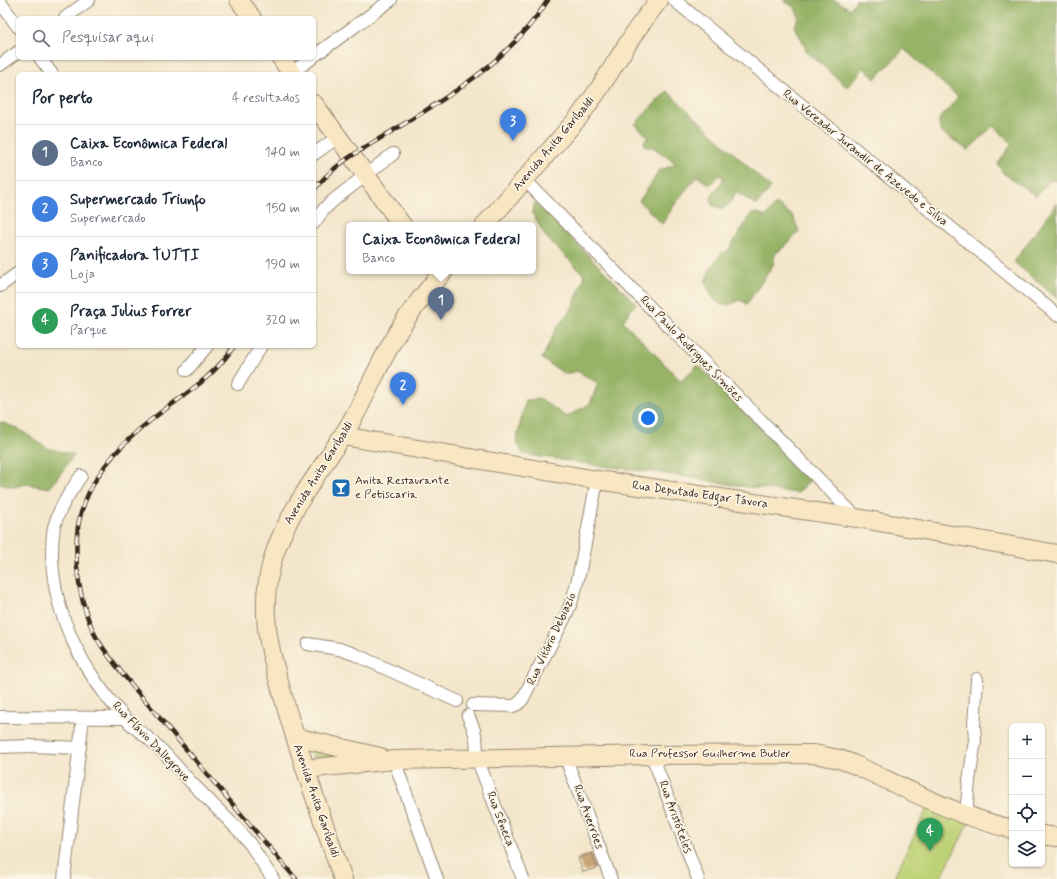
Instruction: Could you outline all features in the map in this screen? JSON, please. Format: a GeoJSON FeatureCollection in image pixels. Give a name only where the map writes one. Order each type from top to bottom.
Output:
{"type":"FeatureCollection","features":[{"type":"Feature","properties":{"kind":"main road"},"geometry":{"type":"LineString","coordinates":[[239,0],[251,16]]}},
{"type":"Feature","properties":{"kind":"main road","name":"Avenida Anita Garibaldi"},"geometry":{"type":"LineString","coordinates":[[488,222],[579,117],[638,28],[659,0]]}},
{"type":"Feature","properties":{"kind":"main road"},"geometry":{"type":"LineString","coordinates":[[282,60],[290,72]]}},
{"type":"Feature","properties":{"kind":"main road"},"geometry":{"type":"LineString","coordinates":[[316,107],[400,222]]}},
{"type":"Feature","properties":{"kind":"main road","name":"Avenida Anita Garibaldi"},"geometry":{"type":"LineString","coordinates":[[343,879],[305,770],[274,662],[268,629],[266,604],[270,571],[288,522],[343,436],[398,331],[438,274]]}},
{"type":"Feature","properties":{"kind":"main road","name":"Rua Deputado Edgar Távora"},"geometry":{"type":"LineString","coordinates":[[343,436],[597,480],[857,518],[1057,554]]}},
{"type":"Feature","properties":{"kind":"main road","name":"Rua Professor Guilherme Butler"},"geometry":{"type":"LineString","coordinates":[[295,737],[394,760]]}},
{"type":"Feature","properties":{"kind":"main road","name":"Rua Professor Guilherme Butler"},"geometry":{"type":"LineString","coordinates":[[305,770],[394,760],[652,754],[801,754],[827,756],[853,764],[940,805],[966,815],[1009,828]]}},
{"type":"Feature","properties":{"kind":"main road"},"geometry":{"type":"LineString","coordinates":[[1045,835],[1057,837]]}},
{"type":"Feature","properties":{"kind":"street"},"geometry":{"type":"LineString","coordinates":[[68,16],[89,0]]}},
{"type":"Feature","properties":{"kind":"street"},"geometry":{"type":"LineString","coordinates":[[316,55],[391,0]]}},
{"type":"Feature","properties":{"kind":"street","name":"Rua Vereador Jurandir de Azevedo e Silva"},"geometry":{"type":"LineString","coordinates":[[674,0],[1057,316]]}},
{"type":"Feature","properties":{"kind":"street"},"geometry":{"type":"LineString","coordinates":[[0,2],[16,24]]}},
{"type":"Feature","properties":{"kind":"street"},"geometry":{"type":"LineString","coordinates":[[0,66],[16,54]]}},
{"type":"Feature","properties":{"kind":"street"},"geometry":{"type":"LineString","coordinates":[[42,60],[50,72]]}},
{"type":"Feature","properties":{"kind":"street"},"geometry":{"type":"LineString","coordinates":[[294,72],[309,60]]}},
{"type":"Feature","properties":{"kind":"street"},"geometry":{"type":"LineString","coordinates":[[316,153],[338,137]]}},
{"type":"Feature","properties":{"kind":"street"},"geometry":{"type":"LineString","coordinates":[[316,220],[330,204],[393,154]]}},
{"type":"Feature","properties":{"kind":"street","name":"Rua Paulo Rodrigues Simões"},"geometry":{"type":"LineString","coordinates":[[525,180],[857,518]]}},
{"type":"Feature","properties":{"kind":"street"},"geometry":{"type":"LineString","coordinates":[[0,286],[16,274]]}},
{"type":"Feature","properties":{"kind":"street"},"geometry":{"type":"LineString","coordinates":[[187,370],[205,348]]}},
{"type":"Feature","properties":{"kind":"street"},"geometry":{"type":"LineString","coordinates":[[238,384],[260,348]]}},
{"type":"Feature","properties":{"kind":"street","name":"Rua Flávio Dallegrave"},"geometry":{"type":"LineString","coordinates":[[81,476],[67,496],[59,512],[54,527],[52,546],[56,594],[72,641],[86,667],[125,718],[157,745],[175,766],[240,832],[250,844],[273,879]]}},
{"type":"Feature","properties":{"kind":"street","name":"Rua Vitório Debiazio"},"geometry":{"type":"LineString","coordinates":[[308,644],[339,649],[354,654],[457,701],[458,699],[461,699],[471,710],[513,706],[518,704],[522,700],[571,603],[580,570],[597,480]]}},
{"type":"Feature","properties":{"kind":"street"},"geometry":{"type":"LineString","coordinates":[[966,815],[975,740],[974,726],[977,679]]}},
{"type":"Feature","properties":{"kind":"street","name":"Rua Sêneca"},"geometry":{"type":"LineString","coordinates":[[471,710],[476,734],[478,758],[523,879]]}},
{"type":"Feature","properties":{"kind":"street"},"geometry":{"type":"LineString","coordinates":[[0,717],[125,718]]}},
{"type":"Feature","properties":{"kind":"street"},"geometry":{"type":"LineString","coordinates":[[64,879],[83,718]]}},
{"type":"Feature","properties":{"kind":"street"},"geometry":{"type":"LineString","coordinates":[[0,746],[80,748]]}},
{"type":"Feature","properties":{"kind":"street","name":"Rua Aristóteles"},"geometry":{"type":"LineString","coordinates":[[652,754],[698,879]]}},
{"type":"Feature","properties":{"kind":"street","name":"Rua Averróes"},"geometry":{"type":"LineString","coordinates":[[565,756],[611,879]]}},
{"type":"Feature","properties":{"kind":"street"},"geometry":{"type":"LineString","coordinates":[[394,760],[437,879]]}},
{"type":"Feature","properties":{"kind":"green space"},"geometry":{"type":"Polygon","coordinates":[[[783,0],[835,0],[850,9],[856,0],[1057,0],[1057,181],[1050,180],[1036,196],[1003,173],[998,164],[1012,143],[993,126],[968,150],[940,131],[939,120],[958,97],[904,49],[875,79],[864,68],[847,87],[806,51],[802,40],[794,27],[799,17],[795,8],[783,0]]]}},
{"type":"Feature","properties":{"kind":"green space"},"geometry":{"type":"Polygon","coordinates":[[[667,91],[771,188],[756,205],[736,192],[730,203],[723,209],[712,205],[711,197],[724,179],[719,175],[710,185],[697,176],[677,201],[662,224],[639,201],[658,171],[676,164],[653,147],[646,147],[644,142],[648,137],[635,124],[667,91]]]}},
{"type":"Feature","properties":{"kind":"green space"},"geometry":{"type":"Polygon","coordinates":[[[535,202],[636,303],[623,321],[681,381],[698,365],[811,479],[798,493],[733,485],[669,474],[594,465],[523,454],[516,441],[526,400],[541,399],[566,417],[590,404],[598,383],[577,371],[565,374],[542,359],[556,329],[572,308],[585,276],[545,236],[532,212],[535,202]]]}},
{"type":"Feature","properties":{"kind":"green space"},"geometry":{"type":"Polygon","coordinates":[[[1057,203],[1057,298],[1014,262],[1057,203]]]}},
{"type":"Feature","properties":{"kind":"green space"},"geometry":{"type":"Polygon","coordinates":[[[776,204],[793,216],[799,232],[775,254],[773,265],[747,304],[740,300],[727,305],[721,305],[712,296],[705,282],[710,269],[721,254],[728,251],[751,214],[757,213],[765,217],[776,204]]]}},
{"type":"Feature","properties":{"kind":"green space"},"geometry":{"type":"Polygon","coordinates":[[[0,422],[17,428],[47,448],[74,455],[50,488],[26,484],[14,487],[0,484],[0,422]]]}},
{"type":"Feature","properties":{"kind":"green space"},"geometry":{"type":"Polygon","coordinates":[[[312,746],[364,757],[313,757],[312,746]]]}},
{"type":"Feature","properties":{"kind":"green space"},"geometry":{"type":"Polygon","coordinates":[[[928,807],[969,823],[940,879],[893,879],[928,807]]]}},
{"type":"Feature","properties":{"kind":"building"},"geometry":{"type":"Polygon","coordinates":[[[592,853],[597,868],[583,872],[578,858],[592,853]]]}},
{"type":"Feature","properties":{"kind":"railway"},"geometry":{"type":"LineString","coordinates":[[316,188],[322,180],[351,156],[416,117],[479,74],[516,40],[533,21],[548,0]]}},
{"type":"Feature","properties":{"kind":"railway"},"geometry":{"type":"LineString","coordinates":[[233,348],[217,368],[207,377],[151,420],[127,441],[116,452],[97,477],[89,491],[79,521],[76,544],[78,575],[82,600],[87,616],[93,631],[105,651],[130,683],[296,879]]}},
{"type":"Feature","properties":{"kind":"place","name":"Panificadora TUTTI"},"geometry":{"type":"Point","coordinates":[513,141]}},
{"type":"Feature","properties":{"kind":"place","name":"Caixa Econômica Federal"},"geometry":{"type":"Point","coordinates":[441,320]}},
{"type":"Feature","properties":{"kind":"place","name":"Supermercado Triunfo"},"geometry":{"type":"Point","coordinates":[403,405]}},
{"type":"Feature","properties":{"kind":"place","name":"Anita Restaurante e Petiscaria"},"geometry":{"type":"Point","coordinates":[341,488]}},
{"type":"Feature","properties":{"kind":"place","name":"Praça Julius Forrer"},"geometry":{"type":"Point","coordinates":[930,851]}}]}
